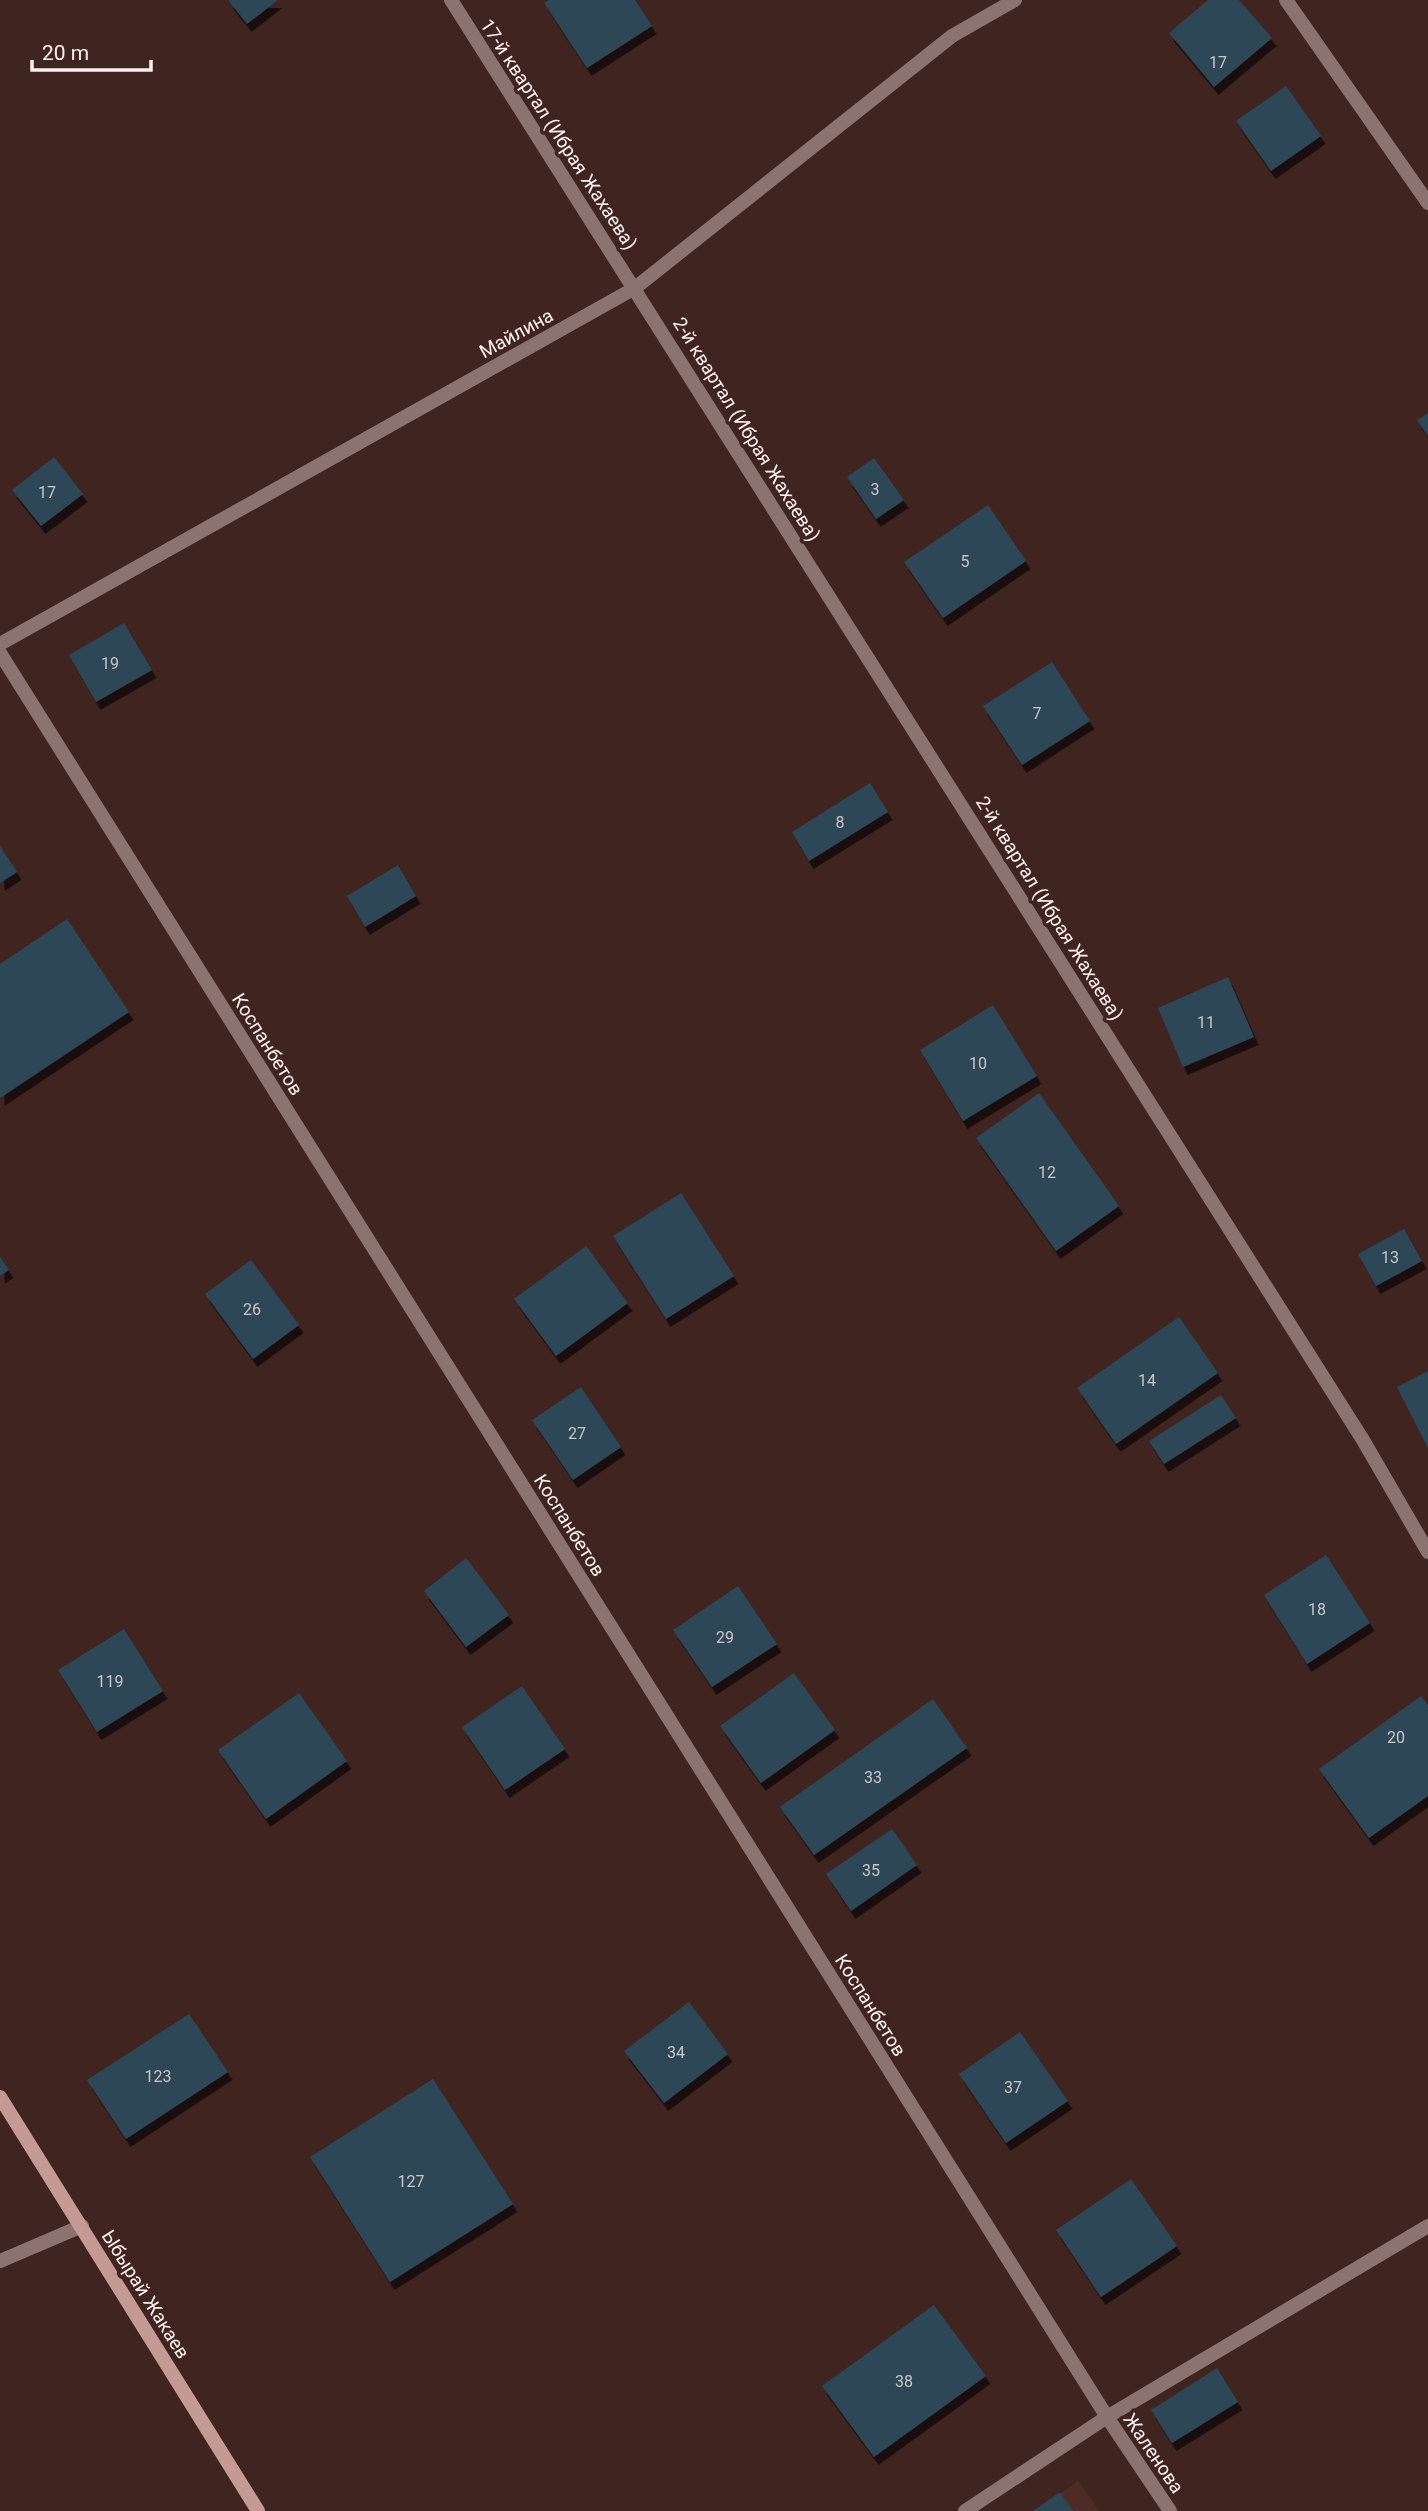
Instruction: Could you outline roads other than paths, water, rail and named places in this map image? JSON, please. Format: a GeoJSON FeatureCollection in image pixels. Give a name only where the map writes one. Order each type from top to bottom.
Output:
{"type":"FeatureCollection","features":[{"type":"Feature","properties":{"kind":"street","name":"17-й квартал (Ибрая Жахаева)"},"geometry":{"type":"LineString","coordinates":[[451,0],[635,288]]}},
{"type":"Feature","properties":{"kind":"street","name":"Майлина"},"geometry":{"type":"LineString","coordinates":[[0,644],[635,288],[952,36],[1015,0]]}},
{"type":"Feature","properties":{"kind":"street"},"geometry":{"type":"LineString","coordinates":[[1286,0],[1428,203]]}},
{"type":"Feature","properties":{"kind":"street","name":"2-й квартал (Ибрая Жахаева)"},"geometry":{"type":"LineString","coordinates":[[635,288],[1356,1428],[1428,1552]]}},
{"type":"Feature","properties":{"kind":"street","name":"Коспанбетов"},"geometry":{"type":"LineString","coordinates":[[0,653],[1107,2417]]}},
{"type":"Feature","properties":{"kind":"street","name":"Ыбырай Жакаев"},"geometry":{"type":"LineString","coordinates":[[0,2097],[258,2511]]}},
{"type":"Feature","properties":{"kind":"street"},"geometry":{"type":"LineString","coordinates":[[0,2261],[82,2226]]}},
{"type":"Feature","properties":{"kind":"street"},"geometry":{"type":"LineString","coordinates":[[965,2511],[1107,2417],[1428,2226]]}},
{"type":"Feature","properties":{"kind":"street","name":"Жаленова"},"geometry":{"type":"LineString","coordinates":[[1107,2417],[1170,2511]]}}]}
